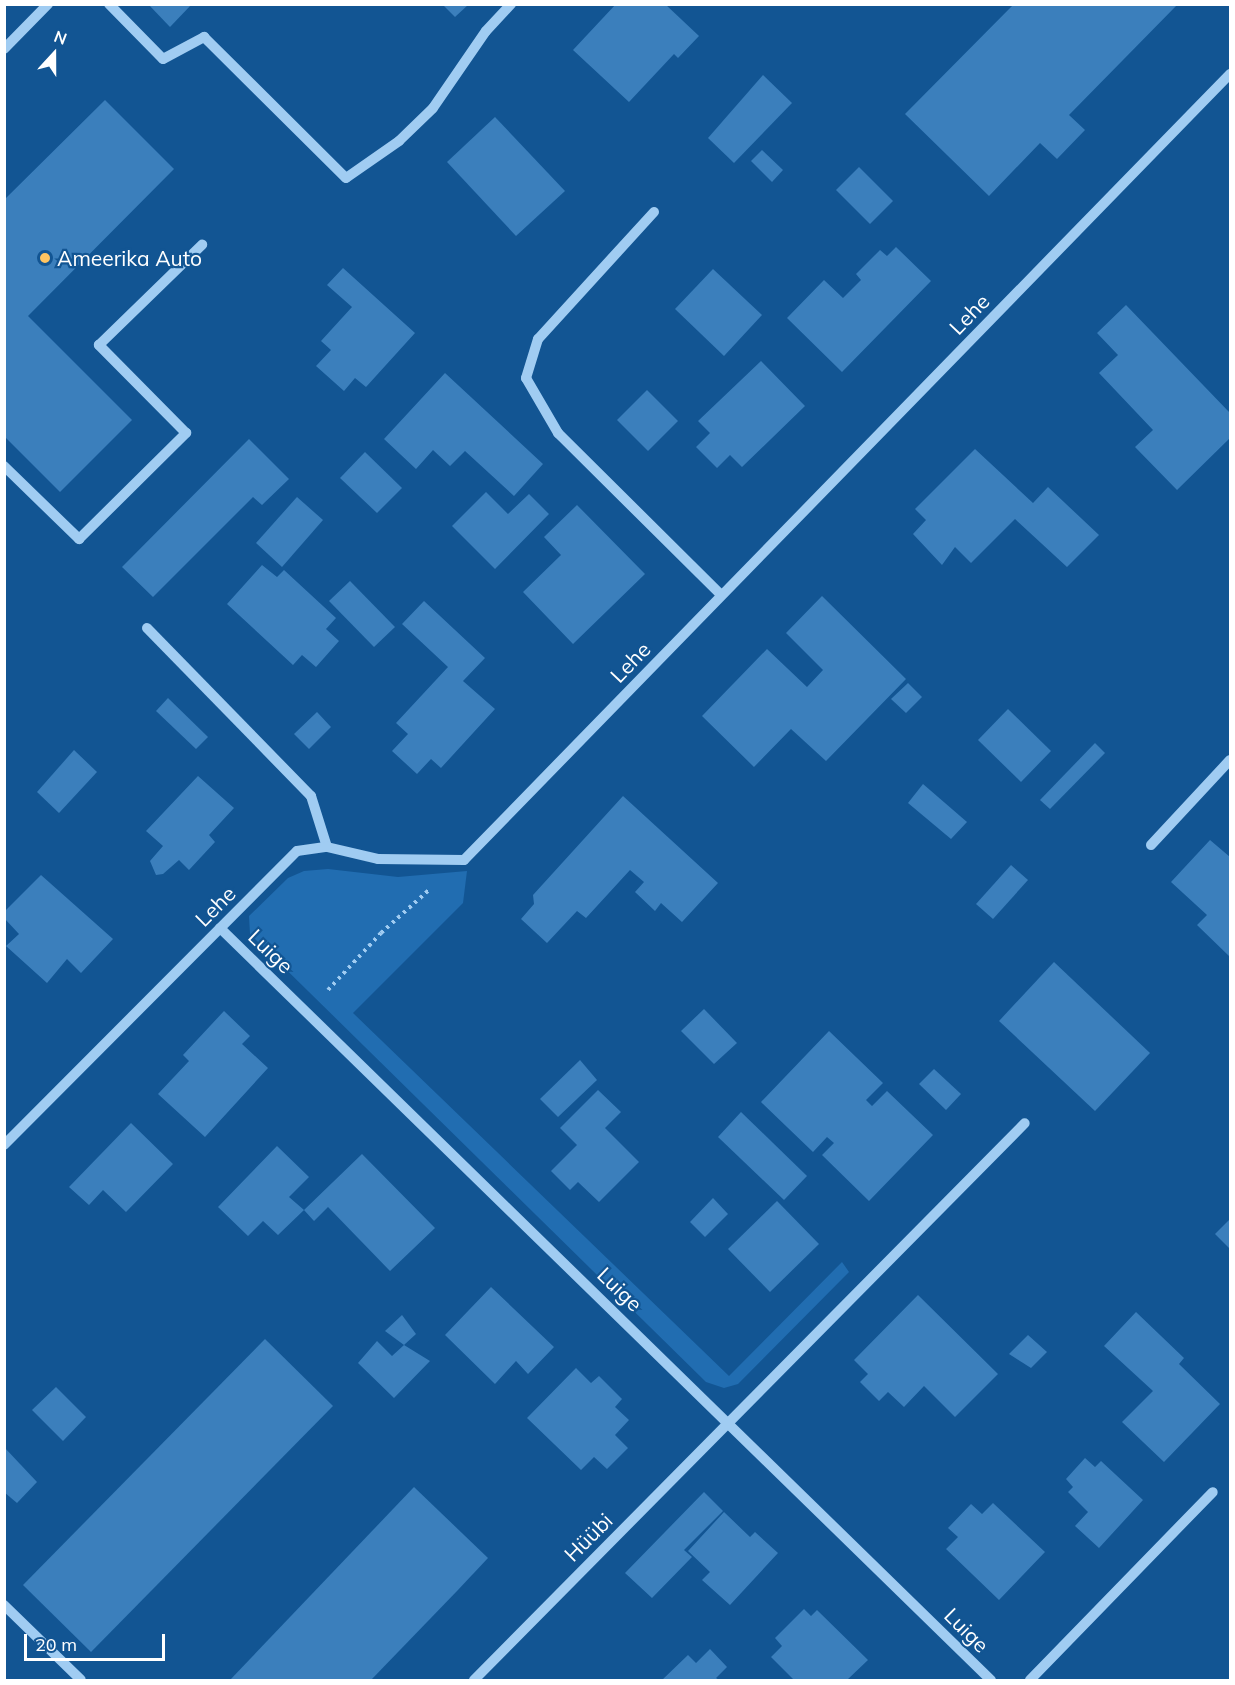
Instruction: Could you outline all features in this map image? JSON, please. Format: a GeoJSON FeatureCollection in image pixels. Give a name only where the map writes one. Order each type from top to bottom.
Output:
{"type":"FeatureCollection","features":[{"type":"Feature","properties":{"kind":"street"},"geometry":{"type":"LineString","coordinates":[[4,49],[48,4]]}},
{"type":"Feature","properties":{"kind":"street"},"geometry":{"type":"LineString","coordinates":[[109,4],[163,59],[204,37],[346,178],[399,141],[433,108],[486,31],[511,4]]}},
{"type":"Feature","properties":{"kind":"street","name":"Lehe"},"geometry":{"type":"LineString","coordinates":[[4,1145],[297,851],[327,848],[378,859],[464,860],[1230,74]]}},
{"type":"Feature","properties":{"kind":"street"},"geometry":{"type":"LineString","coordinates":[[654,212],[538,339],[526,378],[558,433],[721,595]]}},
{"type":"Feature","properties":{"kind":"street"},"geometry":{"type":"LineString","coordinates":[[4,466],[79,539],[186,433],[99,345],[202,245]]}},
{"type":"Feature","properties":{"kind":"street"},"geometry":{"type":"LineString","coordinates":[[147,628],[311,796],[327,848]]}},
{"type":"Feature","properties":{"kind":"street"},"geometry":{"type":"LineString","coordinates":[[1151,845],[1230,760]]}},
{"type":"Feature","properties":{"kind":"street","name":"Luige"},"geometry":{"type":"LineString","coordinates":[[220,928],[729,1422],[990,1680]]}},
{"type":"Feature","properties":{"kind":"street","name":"Hüübi"},"geometry":{"type":"LineString","coordinates":[[474,1680],[1025,1123]]}},
{"type":"Feature","properties":{"kind":"street"},"geometry":{"type":"LineString","coordinates":[[1030,1680],[1213,1492]]}},
{"type":"Feature","properties":{"kind":"street"},"geometry":{"type":"LineString","coordinates":[[4,1605],[81,1680]]}},
{"type":"Feature","properties":{"kind":"path"},"geometry":{"type":"LineString","coordinates":[[307,1012],[381,933],[464,860]]}},
{"type":"Feature","properties":{"kind":"shaded area"},"geometry":{"type":"Polygon","coordinates":[[[328,869],[398,877],[467,871],[463,903],[353,1013],[729,1376],[842,1262],[849,1272],[738,1384],[724,1388],[706,1382],[250,934],[249,916],[288,878],[304,871],[328,869]]]}},
{"type":"Feature","properties":{"kind":"building"},"geometry":{"type":"Polygon","coordinates":[[[148,4],[192,4],[170,27],[148,4]]]}},
{"type":"Feature","properties":{"kind":"building"},"geometry":{"type":"Polygon","coordinates":[[[442,4],[469,4],[455,17],[442,4]]]}},
{"type":"Feature","properties":{"kind":"building"},"geometry":{"type":"Polygon","coordinates":[[[616,4],[665,4],[699,36],[678,58],[674,54],[629,102],[573,50],[616,4]]]}},
{"type":"Feature","properties":{"kind":"building"},"geometry":{"type":"Polygon","coordinates":[[[1013,5],[1177,5],[1069,115],[1085,130],[1057,159],[1040,143],[989,196],[905,114],[1013,5]]]}},
{"type":"Feature","properties":{"kind":"building"},"geometry":{"type":"Polygon","coordinates":[[[763,75],[792,103],[734,163],[708,138],[763,75]]]}},
{"type":"Feature","properties":{"kind":"building","name":"Ameerika Auto"},"geometry":{"type":"Polygon","coordinates":[[[105,100],[174,169],[28,316],[132,420],[60,492],[4,436],[4,200],[105,100]]]}},
{"type":"Feature","properties":{"kind":"building"},"geometry":{"type":"Polygon","coordinates":[[[495,117],[565,191],[516,236],[447,162],[495,117]]]}},
{"type":"Feature","properties":{"kind":"building"},"geometry":{"type":"Polygon","coordinates":[[[762,150],[783,170],[772,182],[751,161],[762,150]]]}},
{"type":"Feature","properties":{"kind":"building"},"geometry":{"type":"Polygon","coordinates":[[[859,167],[893,201],[870,224],[836,190],[859,167]]]}},
{"type":"Feature","properties":{"kind":"building"},"geometry":{"type":"Polygon","coordinates":[[[896,247],[931,281],[842,372],[787,318],[824,280],[843,298],[861,280],[856,274],[880,250],[887,256],[896,247]]]}},
{"type":"Feature","properties":{"kind":"building"},"geometry":{"type":"Polygon","coordinates":[[[343,268],[415,333],[366,387],[355,378],[344,391],[316,366],[331,350],[321,341],[352,307],[327,285],[343,268]]]}},
{"type":"Feature","properties":{"kind":"building"},"geometry":{"type":"Polygon","coordinates":[[[713,269],[762,315],[724,356],[675,309],[713,269]]]}},
{"type":"Feature","properties":{"kind":"building"},"geometry":{"type":"Polygon","coordinates":[[[1126,305],[1230,413],[1230,438],[1177,490],[1135,447],[1153,430],[1099,373],[1118,355],[1097,333],[1126,305]]]}},
{"type":"Feature","properties":{"kind":"building"},"geometry":{"type":"Polygon","coordinates":[[[761,361],[805,406],[742,467],[730,455],[717,468],[696,447],[710,433],[698,421],[761,361]]]}},
{"type":"Feature","properties":{"kind":"building"},"geometry":{"type":"Polygon","coordinates":[[[445,373],[543,464],[514,496],[465,451],[450,466],[433,450],[416,469],[384,439],[445,373]]]}},
{"type":"Feature","properties":{"kind":"building"},"geometry":{"type":"Polygon","coordinates":[[[647,390],[678,421],[648,451],[617,420],[647,390]]]}},
{"type":"Feature","properties":{"kind":"building"},"geometry":{"type":"Polygon","coordinates":[[[249,439],[289,479],[262,505],[253,497],[153,597],[122,567],[249,439]]]}},
{"type":"Feature","properties":{"kind":"building"},"geometry":{"type":"Polygon","coordinates":[[[975,449],[1033,503],[1048,487],[1099,535],[1067,567],[1015,519],[971,563],[955,547],[942,565],[913,534],[926,520],[915,509],[975,449]]]}},
{"type":"Feature","properties":{"kind":"building"},"geometry":{"type":"Polygon","coordinates":[[[365,452],[402,488],[377,513],[340,478],[365,452]]]}},
{"type":"Feature","properties":{"kind":"building"},"geometry":{"type":"Polygon","coordinates":[[[486,492],[508,514],[529,494],[549,514],[495,569],[452,526],[486,492]]]}},
{"type":"Feature","properties":{"kind":"building"},"geometry":{"type":"Polygon","coordinates":[[[297,497],[323,520],[282,567],[256,543],[297,497]]]}},
{"type":"Feature","properties":{"kind":"building"},"geometry":{"type":"Polygon","coordinates":[[[577,505],[645,574],[573,644],[523,592],[561,555],[544,537],[577,505]]]}},
{"type":"Feature","properties":{"kind":"building"},"geometry":{"type":"Polygon","coordinates":[[[262,565],[277,577],[284,570],[336,618],[326,629],[339,641],[316,667],[302,655],[293,665],[227,604],[262,565]]]}},
{"type":"Feature","properties":{"kind":"building"},"geometry":{"type":"Polygon","coordinates":[[[350,581],[395,627],[374,647],[329,601],[350,581]]]}},
{"type":"Feature","properties":{"kind":"building"},"geometry":{"type":"Polygon","coordinates":[[[822,596],[906,679],[826,761],[791,729],[754,767],[702,716],[767,649],[807,687],[823,670],[786,633],[822,596]]]}},
{"type":"Feature","properties":{"kind":"building"},"geometry":{"type":"Polygon","coordinates":[[[424,601],[485,658],[463,681],[495,709],[441,768],[431,759],[417,774],[392,751],[408,734],[396,723],[448,667],[402,624],[424,601]]]}},
{"type":"Feature","properties":{"kind":"building"},"geometry":{"type":"Polygon","coordinates":[[[908,683],[922,697],[906,713],[891,699],[908,683]]]}},
{"type":"Feature","properties":{"kind":"building"},"geometry":{"type":"Polygon","coordinates":[[[168,698],[208,737],[196,749],[156,711],[168,698]]]}},
{"type":"Feature","properties":{"kind":"building"},"geometry":{"type":"Polygon","coordinates":[[[1008,709],[1051,751],[1021,782],[978,740],[1008,709]]]}},
{"type":"Feature","properties":{"kind":"building"},"geometry":{"type":"Polygon","coordinates":[[[317,712],[331,727],[309,749],[294,734],[317,712]]]}},
{"type":"Feature","properties":{"kind":"building"},"geometry":{"type":"Polygon","coordinates":[[[1095,743],[1105,753],[1050,809],[1040,800],[1095,743]]]}},
{"type":"Feature","properties":{"kind":"building"},"geometry":{"type":"Polygon","coordinates":[[[74,750],[97,772],[59,813],[37,792],[74,750]]]}},
{"type":"Feature","properties":{"kind":"building"},"geometry":{"type":"Polygon","coordinates":[[[198,776],[234,808],[209,835],[215,842],[189,870],[179,860],[163,874],[156,875],[150,861],[163,846],[146,831],[198,776]]]}},
{"type":"Feature","properties":{"kind":"building"},"geometry":{"type":"Polygon","coordinates":[[[923,784],[967,822],[951,839],[908,803],[923,784]]]}},
{"type":"Feature","properties":{"kind":"building"},"geometry":{"type":"Polygon","coordinates":[[[623,796],[718,883],[682,922],[661,903],[655,911],[635,892],[644,882],[630,870],[586,918],[577,911],[547,943],[521,919],[534,904],[533,895],[623,796]]]}},
{"type":"Feature","properties":{"kind":"building"},"geometry":{"type":"Polygon","coordinates":[[[1210,840],[1230,857],[1230,957],[1197,925],[1207,915],[1171,882],[1210,840]]]}},
{"type":"Feature","properties":{"kind":"building"},"geometry":{"type":"Polygon","coordinates":[[[1011,865],[1028,880],[993,919],[976,904],[1011,865]]]}},
{"type":"Feature","properties":{"kind":"building"},"geometry":{"type":"Polygon","coordinates":[[[41,875],[113,939],[81,973],[67,959],[47,983],[6,946],[19,934],[4,918],[4,912],[41,875]]]}},
{"type":"Feature","properties":{"kind":"building"},"geometry":{"type":"Polygon","coordinates":[[[1054,962],[1150,1053],[1095,1111],[999,1021],[1054,962]]]}},
{"type":"Feature","properties":{"kind":"building"},"geometry":{"type":"Polygon","coordinates":[[[704,1009],[737,1043],[714,1064],[681,1031],[704,1009]]]}},
{"type":"Feature","properties":{"kind":"building"},"geometry":{"type":"Polygon","coordinates":[[[224,1011],[250,1036],[242,1044],[268,1068],[205,1137],[158,1094],[189,1061],[183,1055],[224,1011]]]}},
{"type":"Feature","properties":{"kind":"building"},"geometry":{"type":"Polygon","coordinates":[[[829,1031],[883,1083],[866,1100],[872,1106],[887,1091],[933,1135],[869,1201],[822,1155],[834,1143],[827,1137],[813,1152],[761,1102],[829,1031]]]}},
{"type":"Feature","properties":{"kind":"building"},"geometry":{"type":"Polygon","coordinates":[[[580,1060],[597,1080],[558,1117],[540,1099],[580,1060]]]}},
{"type":"Feature","properties":{"kind":"building"},"geometry":{"type":"Polygon","coordinates":[[[934,1069],[961,1094],[946,1110],[919,1084],[934,1069]]]}},
{"type":"Feature","properties":{"kind":"building"},"geometry":{"type":"Polygon","coordinates":[[[598,1090],[621,1112],[605,1128],[639,1162],[599,1202],[578,1182],[570,1190],[551,1171],[577,1145],[560,1128],[598,1090]]]}},
{"type":"Feature","properties":{"kind":"building"},"geometry":{"type":"Polygon","coordinates":[[[741,1112],[807,1176],[784,1200],[718,1137],[741,1112]]]}},
{"type":"Feature","properties":{"kind":"building"},"geometry":{"type":"Polygon","coordinates":[[[131,1123],[173,1164],[126,1212],[103,1190],[89,1205],[69,1187],[131,1123]]]}},
{"type":"Feature","properties":{"kind":"building"},"geometry":{"type":"Polygon","coordinates":[[[277,1146],[309,1177],[289,1197],[304,1210],[278,1235],[263,1221],[248,1236],[218,1207],[277,1146]]]}},
{"type":"Feature","properties":{"kind":"building"},"geometry":{"type":"Polygon","coordinates":[[[362,1154],[435,1228],[390,1271],[328,1207],[314,1221],[304,1210],[362,1154]]]}},
{"type":"Feature","properties":{"kind":"building"},"geometry":{"type":"Polygon","coordinates":[[[713,1198],[728,1214],[705,1237],[690,1222],[713,1198]]]}},
{"type":"Feature","properties":{"kind":"building"},"geometry":{"type":"Polygon","coordinates":[[[777,1201],[819,1244],[770,1292],[728,1249],[777,1201]]]}},
{"type":"Feature","properties":{"kind":"building"},"geometry":{"type":"Polygon","coordinates":[[[1230,1219],[1230,1249],[1215,1234],[1230,1219]]]}},
{"type":"Feature","properties":{"kind":"building"},"geometry":{"type":"Polygon","coordinates":[[[491,1287],[554,1347],[528,1374],[516,1361],[495,1384],[445,1335],[491,1287]]]}},
{"type":"Feature","properties":{"kind":"building"},"geometry":{"type":"Polygon","coordinates":[[[918,1295],[998,1374],[955,1417],[924,1386],[904,1407],[888,1392],[879,1401],[860,1382],[868,1374],[854,1360],[918,1295]]]}},
{"type":"Feature","properties":{"kind":"building"},"geometry":{"type":"Polygon","coordinates":[[[1136,1312],[1184,1358],[1179,1364],[1220,1404],[1164,1462],[1122,1422],[1153,1391],[1104,1346],[1136,1312]]]}},
{"type":"Feature","properties":{"kind":"building"},"geometry":{"type":"Polygon","coordinates":[[[402,1315],[416,1334],[404,1345],[385,1331],[402,1315]]]}},
{"type":"Feature","properties":{"kind":"building"},"geometry":{"type":"Polygon","coordinates":[[[1028,1335],[1047,1352],[1031,1368],[1009,1354],[1028,1335]]]}},
{"type":"Feature","properties":{"kind":"building"},"geometry":{"type":"Polygon","coordinates":[[[265,1339],[333,1406],[91,1652],[23,1585],[265,1339]]]}},
{"type":"Feature","properties":{"kind":"building"},"geometry":{"type":"Polygon","coordinates":[[[377,1341],[392,1356],[404,1345],[430,1361],[394,1398],[358,1363],[377,1341]]]}},
{"type":"Feature","properties":{"kind":"building"},"geometry":{"type":"Polygon","coordinates":[[[576,1368],[591,1383],[599,1376],[622,1399],[615,1407],[629,1420],[615,1435],[628,1448],[607,1469],[594,1457],[581,1470],[527,1418],[576,1368]]]}},
{"type":"Feature","properties":{"kind":"building"},"geometry":{"type":"Polygon","coordinates":[[[56,1387],[86,1417],[63,1441],[32,1410],[56,1387]]]}},
{"type":"Feature","properties":{"kind":"building"},"geometry":{"type":"Polygon","coordinates":[[[4,1447],[37,1482],[17,1503],[4,1492],[4,1447]]]}},
{"type":"Feature","properties":{"kind":"building"},"geometry":{"type":"Polygon","coordinates":[[[1085,1458],[1095,1467],[1101,1461],[1143,1500],[1099,1548],[1075,1526],[1088,1512],[1068,1492],[1073,1487],[1066,1479],[1085,1458]]]}},
{"type":"Feature","properties":{"kind":"building"},"geometry":{"type":"Polygon","coordinates":[[[414,1487],[488,1558],[457,1591],[371,1680],[230,1680],[414,1487]]]}},
{"type":"Feature","properties":{"kind":"building"},"geometry":{"type":"Polygon","coordinates":[[[704,1492],[723,1511],[684,1550],[692,1557],[652,1598],[625,1573],[704,1492]]]}},
{"type":"Feature","properties":{"kind":"building"},"geometry":{"type":"Polygon","coordinates":[[[993,1503],[1045,1552],[999,1600],[946,1549],[958,1537],[948,1528],[971,1504],[982,1514],[993,1503]]]}},
{"type":"Feature","properties":{"kind":"building"},"geometry":{"type":"Polygon","coordinates":[[[724,1512],[750,1537],[755,1532],[778,1553],[730,1605],[702,1580],[710,1572],[688,1551],[724,1512]]]}},
{"type":"Feature","properties":{"kind":"building"},"geometry":{"type":"Polygon","coordinates":[[[804,1609],[811,1616],[817,1610],[868,1660],[847,1680],[794,1680],[771,1657],[782,1646],[775,1638],[804,1609]]]}},
{"type":"Feature","properties":{"kind":"building"},"geometry":{"type":"Polygon","coordinates":[[[710,1649],[727,1667],[716,1678],[719,1680],[662,1680],[688,1655],[696,1663],[710,1649]]]}},
{"type":"Feature","properties":{"kind":"place","name":"Ameerika Auto"},"geometry":{"type":"Point","coordinates":[45,258]}}]}
